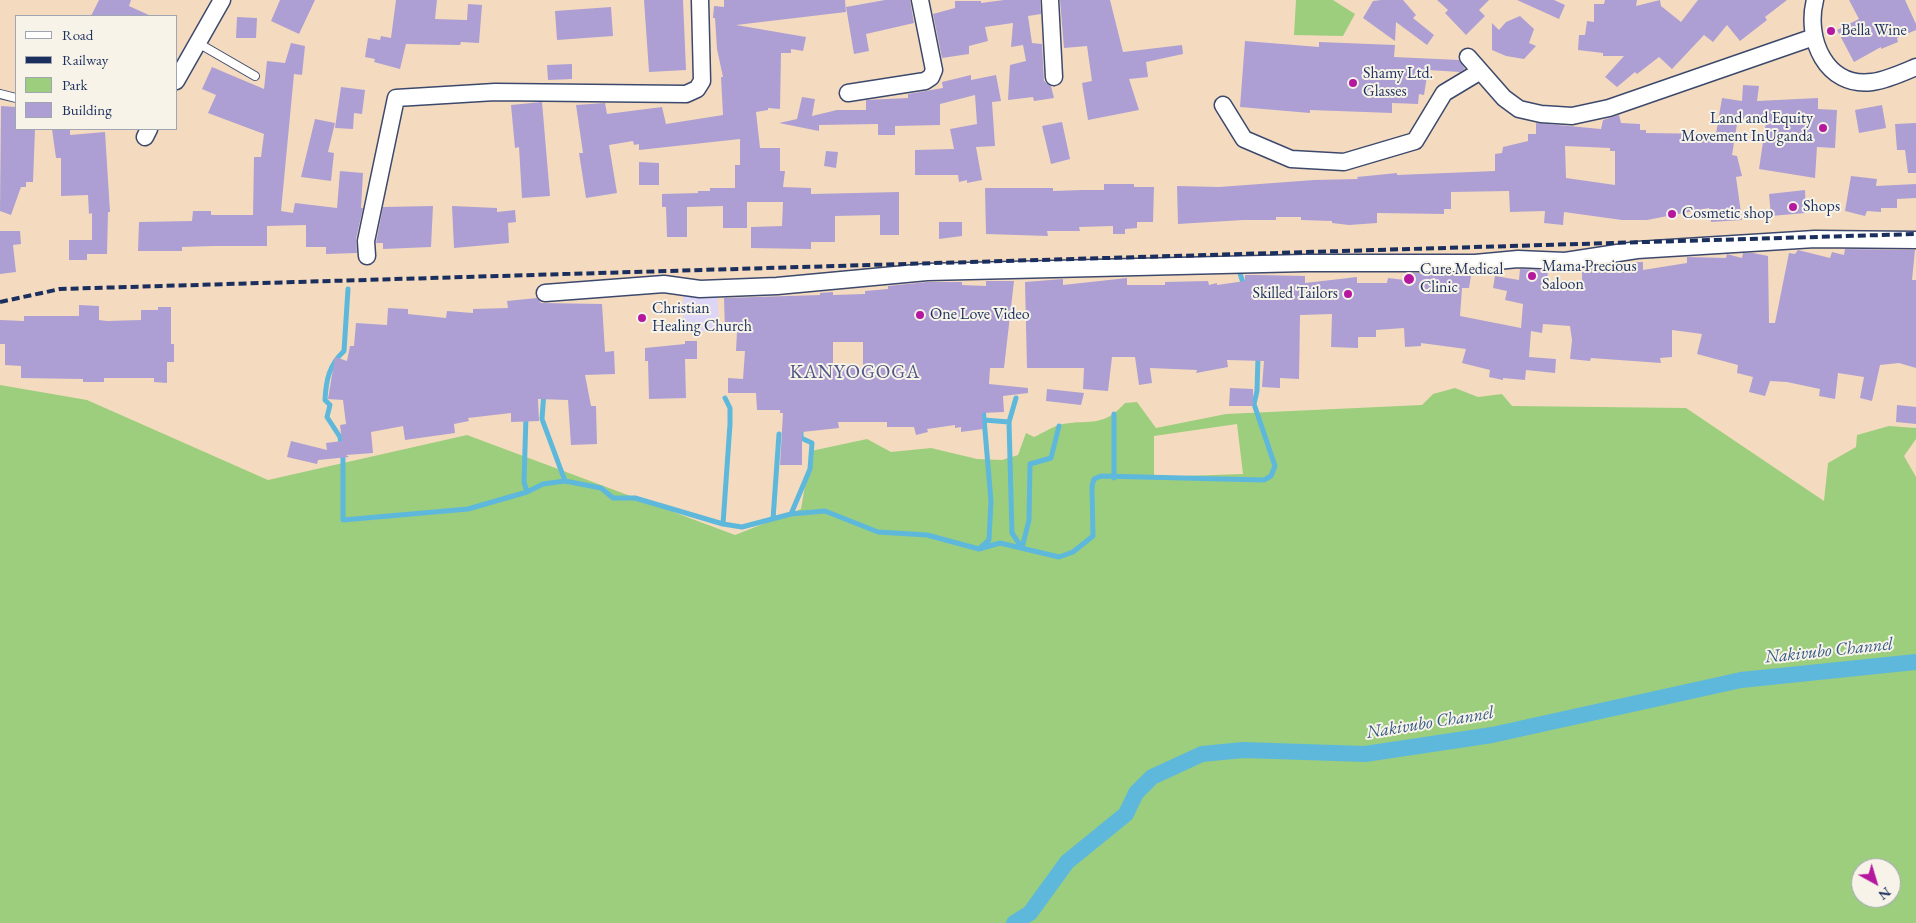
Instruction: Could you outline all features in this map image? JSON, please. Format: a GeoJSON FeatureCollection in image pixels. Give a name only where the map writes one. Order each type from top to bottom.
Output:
{"type":"FeatureCollection","features":[{"type":"Feature","properties":{"kind":"street"},"geometry":{"type":"LineString","coordinates":[[178,78],[222,0]]}},
{"type":"Feature","properties":{"kind":"street"},"geometry":{"type":"LineString","coordinates":[[367,256],[366,241],[396,98],[495,92],[686,94],[697,89],[702,81],[700,0]]}},
{"type":"Feature","properties":{"kind":"street"},"geometry":{"type":"LineString","coordinates":[[848,93],[925,81],[931,77],[934,70],[920,0]]}},
{"type":"Feature","properties":{"kind":"street"},"geometry":{"type":"LineString","coordinates":[[1050,0],[1054,78]]}},
{"type":"Feature","properties":{"kind":"street"},"geometry":{"type":"LineString","coordinates":[[1815,0],[1814,37],[1817,50],[1836,74],[1853,81],[1878,81],[1916,68]]}},
{"type":"Feature","properties":{"kind":"street"},"geometry":{"type":"LineString","coordinates":[[1468,57],[1479,72],[1504,98],[1519,109],[1557,116],[1583,115],[1814,37]]}},
{"type":"Feature","properties":{"kind":"street"},"geometry":{"type":"LineString","coordinates":[[1223,105],[1244,139],[1292,159],[1344,162],[1415,141],[1444,93],[1479,72]]}},
{"type":"Feature","properties":{"kind":"street"},"geometry":{"type":"LineString","coordinates":[[545,293],[664,284],[700,289],[777,286],[928,272],[1305,262],[1475,263],[1518,259],[1565,261],[1637,250],[1815,240],[1916,240]]}},
{"type":"Feature","properties":{"kind":"lane"},"geometry":{"type":"LineString","coordinates":[[198,43],[255,76]]}},
{"type":"Feature","properties":{"kind":"lane"},"geometry":{"type":"LineString","coordinates":[[0,94],[15,98]]}},
{"type":"Feature","properties":{"kind":"shaded area"},"geometry":{"type":"Polygon","coordinates":[[[717,294],[720,330],[683,333],[683,295],[717,294]]]}},
{"type":"Feature","properties":{"kind":"green space"},"geometry":{"type":"Polygon","coordinates":[[[1296,0],[1333,0],[1355,14],[1343,36],[1294,35],[1296,0]]]}},
{"type":"Feature","properties":{"kind":"green space"},"geometry":{"type":"Polygon","coordinates":[[[0,385],[87,400],[268,480],[467,435],[735,535],[801,509],[811,451],[867,439],[891,452],[931,448],[977,459],[1002,460],[1018,455],[1026,433],[1034,437],[1063,424],[1103,419],[1117,411],[1125,403],[1137,402],[1156,428],[1226,414],[1422,405],[1433,394],[1455,388],[1478,397],[1502,394],[1512,406],[1686,408],[1824,501],[1828,463],[1856,447],[1857,435],[1889,426],[1916,428],[1916,439],[1904,456],[1916,477],[1916,923],[0,923],[0,385]],[[1237,424],[1154,436],[1154,477],[1243,474],[1237,424]]]}},
{"type":"Feature","properties":{"kind":"building"},"geometry":{"type":"Polygon","coordinates":[[[99,0],[131,0],[129,6],[149,15],[92,15],[99,0]]]}},
{"type":"Feature","properties":{"kind":"building"},"geometry":{"type":"Polygon","coordinates":[[[280,0],[315,0],[299,34],[271,21],[280,0]]]}},
{"type":"Feature","properties":{"kind":"building"},"geometry":{"type":"Polygon","coordinates":[[[396,0],[437,0],[435,19],[467,20],[468,4],[482,5],[479,43],[461,42],[460,45],[406,44],[400,69],[374,62],[375,59],[365,57],[368,38],[380,40],[381,36],[391,38],[396,0]]]}},
{"type":"Feature","properties":{"kind":"building"},"geometry":{"type":"Polygon","coordinates":[[[644,0],[683,0],[686,70],[649,72],[644,0]]]}},
{"type":"Feature","properties":{"kind":"building"},"geometry":{"type":"Polygon","coordinates":[[[724,0],[845,0],[846,12],[736,25],[806,37],[803,51],[791,49],[791,53],[781,53],[780,109],[768,108],[768,110],[756,112],[760,148],[780,148],[780,171],[785,171],[783,187],[811,188],[811,194],[899,192],[899,235],[880,235],[880,215],[835,216],[835,242],[811,242],[811,249],[751,248],[751,227],[782,226],[783,202],[747,202],[747,228],[723,228],[723,206],[687,207],[687,237],[667,237],[666,207],[662,207],[662,194],[698,193],[698,191],[710,191],[710,188],[735,188],[735,165],[740,165],[740,139],[639,150],[639,144],[634,145],[633,141],[609,145],[617,193],[586,198],[579,153],[583,153],[576,105],[605,103],[607,114],[662,107],[666,124],[723,115],[721,77],[723,77],[717,49],[715,18],[713,18],[714,6],[724,7],[724,0]]]}},
{"type":"Feature","properties":{"kind":"building"},"geometry":{"type":"Polygon","coordinates":[[[885,0],[910,0],[914,23],[866,34],[869,51],[854,54],[846,7],[885,0]]]}},
{"type":"Feature","properties":{"kind":"building"},"geometry":{"type":"Polygon","coordinates":[[[1004,0],[1040,0],[1041,14],[1028,16],[1032,43],[1042,44],[1044,81],[1051,86],[1054,98],[1034,101],[1033,97],[1008,100],[1010,65],[1026,61],[1023,45],[1011,47],[1013,23],[985,27],[988,41],[969,46],[969,54],[942,58],[933,14],[955,8],[955,1],[981,1],[981,3],[1004,0]]]}},
{"type":"Feature","properties":{"kind":"building"},"geometry":{"type":"Polygon","coordinates":[[[1060,0],[1110,0],[1123,52],[1182,45],[1183,54],[1146,62],[1148,77],[1129,79],[1139,110],[1088,120],[1082,83],[1092,81],[1087,46],[1064,48],[1060,0]]]}},
{"type":"Feature","properties":{"kind":"building"},"geometry":{"type":"Polygon","coordinates":[[[1403,0],[1416,15],[1413,18],[1434,35],[1427,45],[1396,22],[1395,41],[1363,18],[1373,1],[1403,0]]]}},
{"type":"Feature","properties":{"kind":"building"},"geometry":{"type":"Polygon","coordinates":[[[1437,0],[1489,0],[1479,10],[1485,16],[1466,35],[1445,13],[1448,10],[1437,0]]]}},
{"type":"Feature","properties":{"kind":"building"},"geometry":{"type":"Polygon","coordinates":[[[1517,0],[1554,0],[1565,5],[1559,19],[1517,0]]]}},
{"type":"Feature","properties":{"kind":"building"},"geometry":{"type":"Polygon","coordinates":[[[1605,0],[1637,0],[1636,6],[1660,0],[1661,6],[1681,22],[1698,0],[1787,0],[1765,17],[1767,20],[1740,41],[1727,25],[1713,42],[1704,35],[1672,69],[1659,57],[1637,74],[1635,72],[1617,87],[1605,77],[1624,56],[1603,56],[1603,53],[1578,50],[1579,35],[1585,35],[1587,21],[1594,22],[1594,4],[1604,4],[1605,0]]]}},
{"type":"Feature","properties":{"kind":"building"},"geometry":{"type":"Polygon","coordinates":[[[1849,0],[1905,0],[1916,24],[1916,30],[1897,38],[1898,42],[1881,49],[1881,47],[1854,62],[1837,30],[1859,19],[1849,0]]]}},
{"type":"Feature","properties":{"kind":"building"},"geometry":{"type":"Polygon","coordinates":[[[611,7],[613,36],[557,40],[555,11],[611,7]]]}},
{"type":"Feature","properties":{"kind":"building"},"geometry":{"type":"Polygon","coordinates":[[[1520,16],[1534,29],[1529,43],[1536,46],[1524,59],[1506,56],[1492,50],[1492,23],[1499,30],[1506,22],[1520,16]]]}},
{"type":"Feature","properties":{"kind":"building"},"geometry":{"type":"Polygon","coordinates":[[[237,17],[257,18],[256,38],[236,38],[237,17]]]}},
{"type":"Feature","properties":{"kind":"building"},"geometry":{"type":"Polygon","coordinates":[[[1245,41],[1319,47],[1319,42],[1395,45],[1394,57],[1459,60],[1465,69],[1460,72],[1428,70],[1424,95],[1419,94],[1418,104],[1392,103],[1392,113],[1310,110],[1310,113],[1240,107],[1245,41]]]}},
{"type":"Feature","properties":{"kind":"building"},"geometry":{"type":"Polygon","coordinates":[[[291,43],[305,46],[302,75],[294,74],[281,211],[293,213],[295,203],[337,208],[340,171],[363,173],[361,208],[363,208],[356,239],[357,253],[326,254],[326,247],[306,247],[306,225],[267,226],[267,246],[182,247],[182,251],[138,251],[139,222],[192,221],[193,211],[211,211],[211,215],[253,215],[254,157],[261,157],[264,134],[208,113],[216,95],[202,89],[212,67],[264,89],[267,61],[285,63],[291,43]]]}},
{"type":"Feature","properties":{"kind":"building"},"geometry":{"type":"Polygon","coordinates":[[[572,64],[572,79],[548,80],[547,65],[572,64]]]}},
{"type":"Feature","properties":{"kind":"building"},"geometry":{"type":"Polygon","coordinates":[[[971,75],[971,80],[996,75],[1001,101],[992,102],[995,146],[976,147],[982,180],[967,183],[967,180],[959,182],[958,175],[915,175],[915,150],[954,149],[950,129],[977,124],[975,95],[940,104],[940,125],[895,126],[895,135],[878,135],[878,124],[819,125],[819,131],[779,123],[797,119],[802,97],[815,99],[812,116],[837,110],[866,110],[866,100],[908,98],[908,94],[943,88],[942,82],[971,75]]]}},
{"type":"Feature","properties":{"kind":"building"},"geometry":{"type":"Polygon","coordinates":[[[1743,85],[1759,86],[1757,101],[1818,98],[1818,109],[1837,110],[1835,148],[1817,147],[1815,178],[1759,169],[1766,122],[1738,118],[1732,155],[1737,156],[1742,176],[1736,177],[1742,220],[1711,222],[1709,208],[1647,220],[1622,220],[1564,212],[1563,225],[1544,223],[1545,211],[1510,212],[1509,191],[1451,192],[1451,209],[1444,209],[1444,214],[1377,213],[1377,223],[1349,225],[1332,223],[1332,221],[1301,220],[1301,217],[1276,217],[1276,220],[1178,224],[1177,186],[1219,187],[1314,180],[1358,179],[1357,177],[1397,173],[1397,175],[1495,171],[1495,154],[1502,153],[1503,147],[1528,141],[1528,134],[1536,134],[1536,123],[1601,129],[1603,120],[1619,115],[1621,123],[1640,124],[1640,130],[1646,130],[1646,133],[1716,134],[1722,98],[1742,101],[1743,85]],[[1565,146],[1566,178],[1615,185],[1615,151],[1610,151],[1610,148],[1565,146]]]}},
{"type":"Feature","properties":{"kind":"building"},"geometry":{"type":"Polygon","coordinates":[[[341,87],[365,90],[362,114],[354,113],[353,129],[335,128],[341,87]]]}},
{"type":"Feature","properties":{"kind":"building"},"geometry":{"type":"Polygon","coordinates":[[[542,102],[550,196],[522,198],[519,147],[515,148],[511,105],[542,102]]]}},
{"type":"Feature","properties":{"kind":"building"},"geometry":{"type":"Polygon","coordinates":[[[1882,105],[1886,128],[1859,133],[1855,110],[1882,105]]]}},
{"type":"Feature","properties":{"kind":"building"},"geometry":{"type":"Polygon","coordinates":[[[1,106],[15,107],[15,130],[35,130],[33,182],[26,182],[26,187],[21,187],[11,215],[0,211],[1,106]]]}},
{"type":"Feature","properties":{"kind":"building"},"geometry":{"type":"Polygon","coordinates":[[[315,119],[335,123],[328,152],[334,153],[331,181],[301,177],[315,119]]]}},
{"type":"Feature","properties":{"kind":"building"},"geometry":{"type":"Polygon","coordinates":[[[1062,122],[1070,159],[1051,164],[1042,126],[1062,122]]]}},
{"type":"Feature","properties":{"kind":"building"},"geometry":{"type":"Polygon","coordinates":[[[1916,123],[1916,173],[1908,173],[1905,150],[1897,150],[1895,124],[1916,123]]]}},
{"type":"Feature","properties":{"kind":"building"},"geometry":{"type":"Polygon","coordinates":[[[52,130],[70,130],[70,135],[105,132],[110,212],[108,212],[107,254],[87,254],[87,260],[69,260],[69,240],[92,240],[92,213],[89,214],[88,195],[61,196],[61,158],[56,158],[52,130]]]}},
{"type":"Feature","properties":{"kind":"building"},"geometry":{"type":"Polygon","coordinates":[[[826,151],[838,152],[836,168],[824,166],[826,151]]]}},
{"type":"Feature","properties":{"kind":"building"},"geometry":{"type":"Polygon","coordinates":[[[639,162],[659,163],[659,185],[639,185],[639,162]]]}},
{"type":"Feature","properties":{"kind":"building"},"geometry":{"type":"Polygon","coordinates":[[[1851,176],[1877,179],[1876,186],[1916,184],[1916,198],[1897,199],[1897,208],[1881,208],[1881,212],[1867,211],[1865,216],[1845,211],[1851,176]]]}},
{"type":"Feature","properties":{"kind":"building"},"geometry":{"type":"Polygon","coordinates":[[[1104,184],[1134,184],[1134,187],[1154,187],[1153,222],[1137,222],[1137,228],[1125,229],[1125,234],[1113,234],[1113,226],[1079,227],[1080,231],[1047,231],[1048,236],[986,234],[985,188],[1053,188],[1053,191],[1104,190],[1104,184]]]}},
{"type":"Feature","properties":{"kind":"building"},"geometry":{"type":"Polygon","coordinates":[[[1805,190],[1806,213],[1771,216],[1769,194],[1805,190]]]}},
{"type":"Feature","properties":{"kind":"building"},"geometry":{"type":"Polygon","coordinates":[[[433,206],[431,247],[383,249],[383,243],[376,243],[383,207],[433,206]]]}},
{"type":"Feature","properties":{"kind":"building"},"geometry":{"type":"Polygon","coordinates":[[[452,206],[497,208],[497,212],[515,210],[516,222],[508,223],[509,243],[454,248],[452,206]]]}},
{"type":"Feature","properties":{"kind":"building"},"geometry":{"type":"Polygon","coordinates":[[[939,222],[962,222],[962,236],[939,239],[939,222]]]}},
{"type":"Feature","properties":{"kind":"building"},"geometry":{"type":"Polygon","coordinates":[[[0,231],[20,231],[21,244],[13,245],[16,272],[0,274],[0,231]]]}},
{"type":"Feature","properties":{"kind":"building"},"geometry":{"type":"Polygon","coordinates":[[[1845,249],[1915,250],[1912,280],[1916,280],[1916,368],[1899,363],[1880,365],[1872,401],[1860,398],[1864,377],[1838,373],[1835,399],[1819,396],[1820,389],[1787,382],[1770,381],[1765,396],[1749,392],[1753,377],[1737,373],[1738,365],[1697,354],[1702,334],[1672,330],[1672,357],[1660,358],[1661,363],[1591,358],[1590,361],[1570,359],[1572,340],[1570,326],[1543,324],[1542,333],[1531,331],[1529,357],[1556,359],[1555,373],[1526,370],[1525,380],[1503,378],[1503,380],[1489,377],[1490,370],[1462,363],[1466,349],[1421,343],[1421,346],[1405,347],[1404,328],[1376,330],[1376,337],[1358,337],[1358,348],[1331,347],[1332,314],[1300,315],[1299,379],[1280,378],[1280,388],[1262,387],[1264,361],[1227,360],[1228,367],[1196,373],[1197,370],[1150,368],[1152,383],[1139,385],[1135,357],[1112,357],[1108,391],[1083,389],[1084,368],[1027,368],[1025,282],[1063,279],[1063,285],[1127,278],[1127,285],[1165,285],[1165,282],[1208,281],[1209,285],[1217,283],[1217,285],[1245,281],[1245,275],[1258,275],[1305,276],[1305,283],[1357,277],[1357,283],[1387,283],[1388,278],[1405,280],[1405,273],[1439,273],[1471,276],[1469,288],[1462,288],[1460,316],[1521,328],[1523,304],[1505,300],[1507,291],[1493,288],[1495,276],[1519,280],[1520,269],[1548,270],[1547,282],[1582,284],[1582,269],[1625,268],[1625,263],[1643,262],[1643,270],[1687,263],[1687,257],[1726,258],[1727,254],[1742,258],[1743,253],[1753,253],[1768,256],[1769,323],[1775,323],[1789,253],[1795,254],[1798,250],[1830,258],[1832,252],[1844,255],[1845,249]]]}},
{"type":"Feature","properties":{"kind":"building"},"geometry":{"type":"Polygon","coordinates":[[[986,281],[1014,281],[1004,368],[990,368],[989,384],[1028,388],[1028,393],[1003,396],[1004,412],[982,413],[983,429],[961,432],[961,427],[955,428],[955,425],[927,429],[928,432],[916,435],[914,427],[887,427],[887,422],[838,422],[839,428],[802,432],[802,465],[780,465],[783,413],[780,413],[780,410],[757,410],[756,393],[728,393],[728,378],[743,379],[745,351],[736,351],[737,332],[725,331],[724,298],[820,295],[820,293],[833,292],[833,295],[865,294],[865,291],[888,289],[888,286],[927,282],[962,282],[962,285],[986,286],[986,281]],[[833,342],[833,365],[863,368],[863,342],[833,342]]]}},
{"type":"Feature","properties":{"kind":"building"},"geometry":{"type":"Polygon","coordinates":[[[537,298],[541,303],[602,304],[605,352],[614,351],[615,374],[585,375],[591,406],[596,406],[597,444],[571,445],[568,400],[538,399],[539,421],[511,422],[511,413],[468,418],[469,421],[454,424],[455,433],[405,440],[403,426],[371,432],[373,453],[318,460],[317,464],[287,457],[291,441],[327,450],[326,443],[342,441],[340,425],[346,424],[343,400],[328,399],[335,357],[347,361],[350,346],[354,346],[356,323],[387,325],[388,308],[408,309],[408,314],[446,318],[447,311],[473,313],[473,309],[508,308],[507,301],[537,298]]]}},
{"type":"Feature","properties":{"kind":"building"},"geometry":{"type":"Polygon","coordinates":[[[79,305],[99,306],[99,320],[107,321],[141,320],[141,310],[158,310],[158,307],[171,307],[171,344],[174,344],[174,362],[167,362],[167,383],[154,382],[154,378],[104,378],[104,382],[83,382],[83,379],[21,378],[21,366],[5,365],[5,344],[0,344],[0,320],[24,321],[24,316],[79,316],[79,305]]]}},
{"type":"Feature","properties":{"kind":"building"},"geometry":{"type":"Polygon","coordinates":[[[685,341],[697,341],[697,359],[685,359],[686,398],[649,399],[648,361],[645,361],[645,348],[685,344],[685,341]]]}},
{"type":"Feature","properties":{"kind":"building"},"geometry":{"type":"Polygon","coordinates":[[[1230,388],[1253,389],[1253,406],[1229,406],[1230,388]]]}},
{"type":"Feature","properties":{"kind":"building"},"geometry":{"type":"Polygon","coordinates":[[[1047,389],[1084,393],[1081,405],[1046,401],[1047,389]]]}},
{"type":"Feature","properties":{"kind":"building"},"geometry":{"type":"Polygon","coordinates":[[[1897,405],[1916,407],[1916,424],[1896,422],[1897,405]]]}},
{"type":"Feature","properties":{"kind":"waterway"},"geometry":{"type":"LineString","coordinates":[[1238,267],[1244,286]]}},
{"type":"Feature","properties":{"kind":"waterway"},"geometry":{"type":"LineString","coordinates":[[348,289],[344,351],[329,373],[325,400],[330,405],[327,417],[340,437],[343,459],[343,520],[468,509],[527,492],[543,484],[565,481],[601,488],[613,498],[635,498],[723,524],[742,527],[791,514],[825,511],[878,532],[927,535],[979,549],[1000,543],[1059,557],[1073,552],[1093,536],[1092,486],[1094,479],[1101,476],[1264,480],[1271,476],[1275,466],[1254,404],[1257,391],[1258,356]]}},
{"type":"Feature","properties":{"kind":"waterway"},"geometry":{"type":"LineString","coordinates":[[544,392],[542,419],[565,481]]}},
{"type":"Feature","properties":{"kind":"waterway"},"geometry":{"type":"LineString","coordinates":[[723,524],[730,424],[730,408],[725,398]]}},
{"type":"Feature","properties":{"kind":"waterway"},"geometry":{"type":"LineString","coordinates":[[1016,398],[1009,422],[1012,533],[1022,548]]}},
{"type":"Feature","properties":{"kind":"waterway"},"geometry":{"type":"LineString","coordinates":[[981,547],[989,540],[991,501],[983,407]]}},
{"type":"Feature","properties":{"kind":"waterway"},"geometry":{"type":"LineString","coordinates":[[1114,414],[1114,478]]}},
{"type":"Feature","properties":{"kind":"waterway"},"geometry":{"type":"LineString","coordinates":[[526,416],[524,482],[527,492]]}},
{"type":"Feature","properties":{"kind":"waterway"},"geometry":{"type":"LineString","coordinates":[[984,420],[1009,422]]}},
{"type":"Feature","properties":{"kind":"waterway"},"geometry":{"type":"LineString","coordinates":[[1022,548],[1029,520],[1030,464],[1051,458],[1059,426]]}},
{"type":"Feature","properties":{"kind":"waterway"},"geometry":{"type":"LineString","coordinates":[[791,514],[810,469],[812,443],[801,438],[801,432]]}},
{"type":"Feature","properties":{"kind":"waterway"},"geometry":{"type":"LineString","coordinates":[[773,519],[779,434]]}},
{"type":"Feature","properties":{"kind":"waterway","name":"Nakivubo Channel"},"geometry":{"type":"LineString","coordinates":[[1014,923],[1030,913],[1067,862],[1126,814],[1136,793],[1152,777],[1202,754],[1243,750],[1365,754],[1492,735],[1741,680],[1916,662]]}},
{"type":"Feature","properties":{"kind":"railway"},"geometry":{"type":"LineString","coordinates":[[0,302],[60,289],[1916,234]]}},
{"type":"Feature","properties":{"kind":"place","name":"Bella Wine"},"geometry":{"type":"Point","coordinates":[1831,31]}},
{"type":"Feature","properties":{"kind":"place","name":"Shamy Ltd. Glasses"},"geometry":{"type":"Point","coordinates":[1353,83]}},
{"type":"Feature","properties":{"kind":"place","name":"Land and Equity Movement InUganda"},"geometry":{"type":"Point","coordinates":[1823,128]}},
{"type":"Feature","properties":{"kind":"place","name":"Shops"},"geometry":{"type":"Point","coordinates":[1793,207]}},
{"type":"Feature","properties":{"kind":"place","name":"Cosmetic shop"},"geometry":{"type":"Point","coordinates":[1672,214]}},
{"type":"Feature","properties":{"kind":"place","name":"Mama Precious Saloon"},"geometry":{"type":"Point","coordinates":[1532,276]}},
{"type":"Feature","properties":{"kind":"place","name":"Cure Medical Clinic"},"geometry":{"type":"Point","coordinates":[1409,279]}},
{"type":"Feature","properties":{"kind":"place","name":"Skilled Tailors"},"geometry":{"type":"Point","coordinates":[1348,294]}},
{"type":"Feature","properties":{"kind":"place","name":"One Love Video"},"geometry":{"type":"Point","coordinates":[920,315]}},
{"type":"Feature","properties":{"kind":"place","name":"Christian Healing Church"},"geometry":{"type":"Point","coordinates":[642,318]}},
{"type":"Feature","properties":{"kind":"district","name":"KANYOGOGA"},"geometry":{"type":"Point","coordinates":[855,373]}}]}
